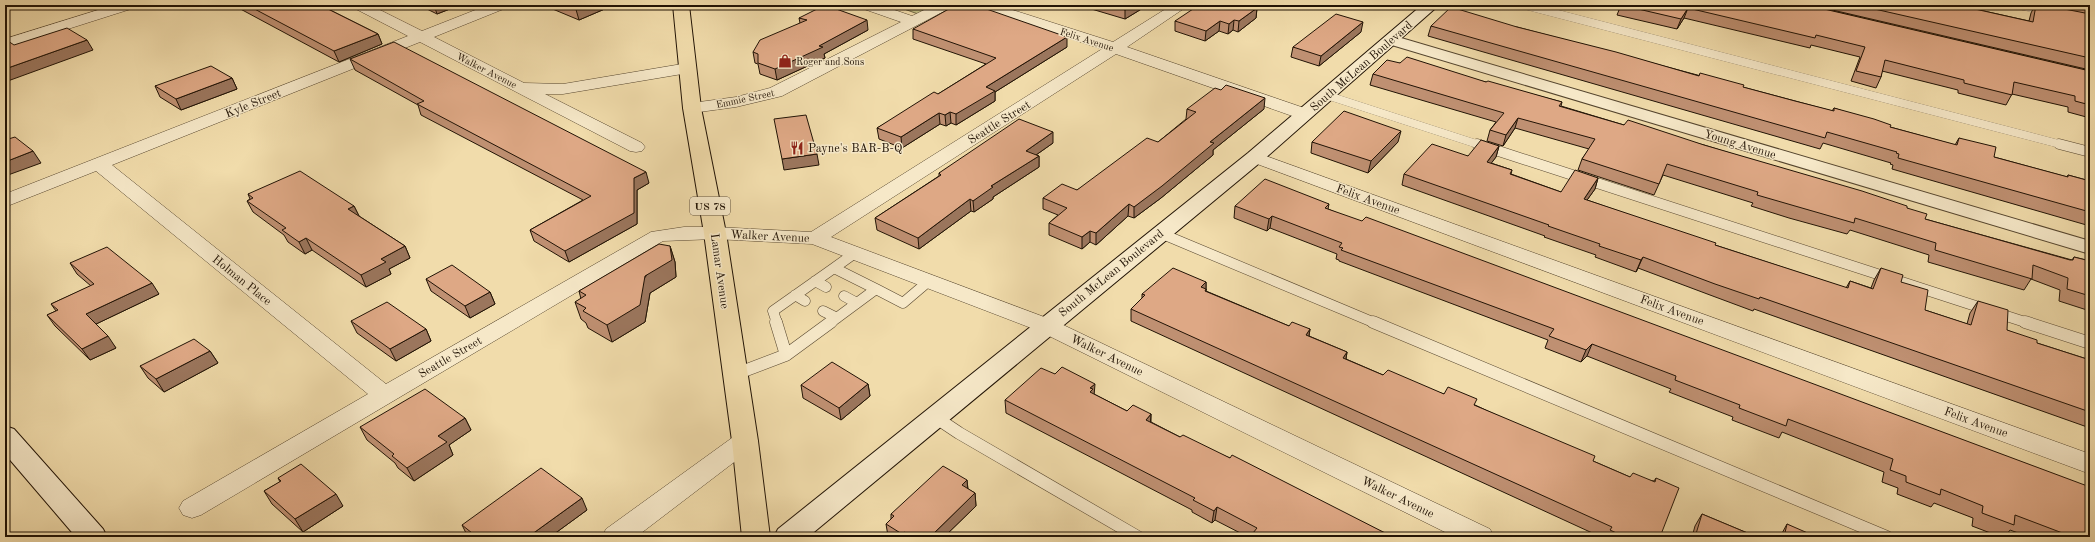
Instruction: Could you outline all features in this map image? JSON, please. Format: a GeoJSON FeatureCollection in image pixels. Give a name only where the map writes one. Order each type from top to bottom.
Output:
{"type":"FeatureCollection","features":[{"type":"Feature","properties":{"kind":"main road","name":"Lamar Avenue"},"geometry":{"type":"LineString","coordinates":[[681,5],[692,108],[715,233],[745,441],[756,537]]}},
{"type":"Feature","properties":{"kind":"main road","name":"South McLean Boulevard"},"geometry":{"type":"LineString","coordinates":[[788,537],[1254,157],[1431,5]]}},
{"type":"Feature","properties":{"kind":"main road","name":"Young Avenue"},"geometry":{"type":"LineString","coordinates":[[1391,40],[2090,248]]}},
{"type":"Feature","properties":{"kind":"main road"},"geometry":{"type":"LineString","coordinates":[[5,436],[93,537]]}},
{"type":"Feature","properties":{"kind":"street"},"geometry":{"type":"LineString","coordinates":[[5,44],[130,5]]}},
{"type":"Feature","properties":{"kind":"street","name":"Walker Avenue"},"geometry":{"type":"LineString","coordinates":[[359,5],[636,147]]}},
{"type":"Feature","properties":{"kind":"street","name":"Kyle Street"},"geometry":{"type":"LineString","coordinates":[[5,201],[100,165],[501,5]]}},
{"type":"Feature","properties":{"kind":"street"},"geometry":{"type":"LineString","coordinates":[[866,5],[913,21]]}},
{"type":"Feature","properties":{"kind":"street","name":"Emmie Street"},"geometry":{"type":"LineString","coordinates":[[692,108],[736,102],[776,92],[945,5]]}},
{"type":"Feature","properties":{"kind":"street","name":"Felix Avenue"},"geometry":{"type":"LineString","coordinates":[[982,5],[1115,48],[1304,114]]}},
{"type":"Feature","properties":{"kind":"street","name":"Seattle Street"},"geometry":{"type":"LineString","coordinates":[[815,238],[1182,5]]}},
{"type":"Feature","properties":{"kind":"street"},"geometry":{"type":"LineString","coordinates":[[521,88],[562,89],[616,82],[688,68]]}},
{"type":"Feature","properties":{"kind":"street","name":"Felix Avenue"},"geometry":{"type":"LineString","coordinates":[[1254,157],[2090,464]]}},
{"type":"Feature","properties":{"kind":"street","name":"Holman Place"},"geometry":{"type":"LineString","coordinates":[[100,165],[384,395]]}},
{"type":"Feature","properties":{"kind":"street","name":"Seattle Street"},"geometry":{"type":"LineString","coordinates":[[192,508],[658,236],[684,233],[715,233]]}},
{"type":"Feature","properties":{"kind":"street","name":"Walker Avenue"},"geometry":{"type":"LineString","coordinates":[[715,233],[815,238],[930,280],[1047,326],[1480,537]]}},
{"type":"Feature","properties":{"kind":"street"},"geometry":{"type":"LineString","coordinates":[[616,537],[745,441]]}},
{"type":"Feature","properties":{"kind":"lane"},"geometry":{"type":"LineString","coordinates":[[1524,5],[2090,152]]}},
{"type":"Feature","properties":{"kind":"lane"},"geometry":{"type":"LineString","coordinates":[[2017,5],[2053,13]]}},
{"type":"Feature","properties":{"kind":"lane"},"geometry":{"type":"LineString","coordinates":[[1326,95],[2090,343]]}},
{"type":"Feature","properties":{"kind":"lane"},"geometry":{"type":"LineString","coordinates":[[1160,233],[1887,537]]}},
{"type":"Feature","properties":{"kind":"lane"},"geometry":{"type":"LineString","coordinates":[[786,355],[773,311],[855,253]]}},
{"type":"Feature","properties":{"kind":"lane"},"geometry":{"type":"LineString","coordinates":[[834,268],[903,302],[930,280]]}},
{"type":"Feature","properties":{"kind":"lane"},"geometry":{"type":"LineString","coordinates":[[816,281],[826,287]]}},
{"type":"Feature","properties":{"kind":"lane"},"geometry":{"type":"LineString","coordinates":[[735,374],[786,355],[876,290]]}},
{"type":"Feature","properties":{"kind":"lane"},"geometry":{"type":"LineString","coordinates":[[795,295],[805,301]]}},
{"type":"Feature","properties":{"kind":"lane"},"geometry":{"type":"LineString","coordinates":[[844,296],[857,303]]}},
{"type":"Feature","properties":{"kind":"lane"},"geometry":{"type":"LineString","coordinates":[[823,310],[837,318]]}},
{"type":"Feature","properties":{"kind":"lane"},"geometry":{"type":"LineString","coordinates":[[935,417],[959,433],[1138,537]]}},
{"type":"Feature","properties":{"kind":"shaded area"},"geometry":{"type":"Polygon","coordinates":[[[893,5],[935,5],[918,14],[893,5]]]}},
{"type":"Feature","properties":{"kind":"building"},"geometry":{"type":"Polygon","coordinates":[[[247,5],[320,5],[378,34],[334,51],[247,5]]]}},
{"type":"Feature","properties":{"kind":"building"},"geometry":{"type":"Polygon","coordinates":[[[825,5],[867,20],[819,46],[823,47],[775,69],[758,63],[758,54],[753,52],[760,40],[807,20],[799,18],[825,5]]]}},
{"type":"Feature","properties":{"kind":"building"},"geometry":{"type":"Polygon","coordinates":[[[956,5],[975,5],[1067,37],[986,87],[995,91],[956,114],[950,112],[945,115],[939,113],[901,137],[877,128],[934,92],[938,94],[996,58],[913,29],[956,5]]]}},
{"type":"Feature","properties":{"kind":"building"},"geometry":{"type":"Polygon","coordinates":[[[1110,5],[1133,5],[1125,10],[1110,5]]]}},
{"type":"Feature","properties":{"kind":"building"},"geometry":{"type":"Polygon","coordinates":[[[1199,5],[1248,5],[1257,8],[1239,21],[1234,20],[1229,24],[1220,21],[1206,31],[1175,21],[1199,5]]]}},
{"type":"Feature","properties":{"kind":"building"},"geometry":{"type":"Polygon","coordinates":[[[1621,5],[1807,5],[2090,71],[2090,105],[2075,101],[2075,96],[2014,82],[2012,95],[1964,83],[1964,80],[1885,60],[1881,77],[1856,71],[1865,47],[1816,35],[1815,38],[1688,8],[1681,19],[1621,5]]]}},
{"type":"Feature","properties":{"kind":"building"},"geometry":{"type":"Polygon","coordinates":[[[1857,5],[1967,5],[1966,7],[2033,22],[2036,5],[2044,5],[2090,14],[2090,58],[1857,5]]]}},
{"type":"Feature","properties":{"kind":"building"},"geometry":{"type":"Polygon","coordinates":[[[1451,7],[1517,27],[1616,52],[1699,76],[1700,73],[1744,85],[1743,87],[1795,101],[1834,111],[1834,108],[1874,119],[1891,125],[1890,127],[1957,145],[1959,138],[1996,147],[1994,157],[2068,177],[2068,175],[2090,181],[2090,212],[1898,158],[1899,154],[1896,153],[1897,152],[1827,132],[1825,138],[1431,26],[1451,7]]]}},
{"type":"Feature","properties":{"kind":"building"},"geometry":{"type":"Polygon","coordinates":[[[1336,14],[1363,22],[1321,56],[1293,47],[1336,14]]]}},
{"type":"Feature","properties":{"kind":"building"},"geometry":{"type":"Polygon","coordinates":[[[67,28],[87,40],[5,69],[5,39],[14,45],[67,28]]]}},
{"type":"Feature","properties":{"kind":"building"},"geometry":{"type":"Polygon","coordinates":[[[394,42],[646,172],[634,178],[634,213],[565,251],[530,230],[591,196],[417,104],[424,101],[350,59],[394,42]]]}},
{"type":"Feature","properties":{"kind":"building"},"geometry":{"type":"Polygon","coordinates":[[[1407,57],[1486,82],[1488,81],[1562,102],[1559,106],[1624,125],[1628,120],[1704,145],[1862,191],[1927,214],[1925,219],[2070,260],[2073,260],[2074,257],[2090,261],[2090,296],[2067,289],[2068,278],[2033,265],[2032,279],[1935,250],[1936,243],[1855,218],[1854,223],[1757,195],[1758,192],[1667,164],[1659,184],[1582,159],[1595,139],[1518,118],[1506,135],[1490,130],[1504,113],[1373,74],[1387,60],[1400,63],[1407,57]]]}},
{"type":"Feature","properties":{"kind":"building"},"geometry":{"type":"Polygon","coordinates":[[[211,66],[232,78],[176,99],[155,86],[211,66]]]}},
{"type":"Feature","properties":{"kind":"building"},"geometry":{"type":"Polygon","coordinates":[[[1226,85],[1265,98],[1210,142],[1214,143],[1162,186],[1134,207],[1129,204],[1096,233],[1090,231],[1082,237],[1049,223],[1067,208],[1043,198],[1062,184],[1077,190],[1147,138],[1158,142],[1196,112],[1187,109],[1215,88],[1221,90],[1226,85]]]}},
{"type":"Feature","properties":{"kind":"building"},"geometry":{"type":"Polygon","coordinates":[[[1344,111],[1401,131],[1371,161],[1312,142],[1344,111]]]}},
{"type":"Feature","properties":{"kind":"building","name":"Payne's BAR-B-Q"},"geometry":{"type":"Polygon","coordinates":[[[806,115],[817,154],[782,159],[774,119],[806,115]]]}},
{"type":"Feature","properties":{"kind":"building"},"geometry":{"type":"Polygon","coordinates":[[[1019,119],[1053,132],[1026,151],[1039,156],[991,186],[993,187],[973,201],[970,199],[918,238],[875,218],[941,175],[939,173],[1019,119]]]}},
{"type":"Feature","properties":{"kind":"building"},"geometry":{"type":"Polygon","coordinates":[[[15,137],[33,151],[5,162],[5,140],[15,137]]]}},
{"type":"Feature","properties":{"kind":"building"},"geometry":{"type":"Polygon","coordinates":[[[1481,140],[1499,146],[1487,162],[1512,170],[1510,174],[1561,192],[1575,170],[1598,178],[1584,199],[1716,243],[1715,245],[1848,288],[1850,281],[1873,289],[1881,268],[1903,275],[1901,282],[1928,290],[1925,310],[1971,325],[1978,301],[2008,310],[2007,330],[2037,340],[2037,343],[2090,360],[2090,412],[1760,297],[1759,299],[1715,284],[1643,257],[1641,260],[1599,246],[1600,244],[1548,226],[1549,225],[1404,174],[1432,144],[1468,156],[1481,140]]]}},
{"type":"Feature","properties":{"kind":"building"},"geometry":{"type":"Polygon","coordinates":[[[300,171],[354,206],[348,209],[405,246],[381,259],[386,262],[361,275],[306,238],[299,242],[282,230],[286,228],[247,201],[253,198],[248,194],[300,171]]]}},
{"type":"Feature","properties":{"kind":"building"},"geometry":{"type":"Polygon","coordinates":[[[1265,179],[1329,204],[1325,208],[1362,221],[1366,217],[2090,487],[2090,537],[2073,537],[2015,515],[2014,525],[1982,513],[1983,506],[1941,489],[1940,495],[1906,482],[1906,476],[1890,470],[1893,459],[1788,419],[1786,426],[1739,408],[1740,405],[1675,380],[1676,376],[1592,344],[1586,350],[1549,336],[1554,329],[1341,250],[1343,248],[1339,247],[1342,243],[1272,216],[1269,219],[1235,206],[1265,179]]]}},
{"type":"Feature","properties":{"kind":"building"},"geometry":{"type":"Polygon","coordinates":[[[659,244],[670,246],[672,260],[645,276],[640,305],[607,325],[583,311],[586,308],[575,302],[586,295],[579,291],[659,244]]]}},
{"type":"Feature","properties":{"kind":"building"},"geometry":{"type":"Polygon","coordinates":[[[107,247],[152,283],[86,314],[108,336],[82,349],[47,315],[58,310],[51,304],[94,284],[70,263],[107,247]]]}},
{"type":"Feature","properties":{"kind":"building"},"geometry":{"type":"Polygon","coordinates":[[[452,265],[490,292],[465,306],[426,279],[452,265]]]}},
{"type":"Feature","properties":{"kind":"building"},"geometry":{"type":"Polygon","coordinates":[[[1173,268],[1206,282],[1201,287],[1206,289],[1205,291],[1289,326],[1292,322],[1310,329],[1306,335],[1347,352],[1343,358],[1383,375],[1388,370],[1444,394],[1448,387],[1477,399],[1474,405],[1595,456],[1593,461],[1630,477],[1633,473],[1655,482],[1656,478],[1679,488],[1660,537],[1625,537],[1610,530],[1612,527],[1131,309],[1145,295],[1142,294],[1173,268]]]}},
{"type":"Feature","properties":{"kind":"building"},"geometry":{"type":"Polygon","coordinates":[[[387,302],[426,329],[390,349],[351,321],[387,302]]]}},
{"type":"Feature","properties":{"kind":"building"},"geometry":{"type":"Polygon","coordinates":[[[194,339],[210,351],[156,379],[140,366],[194,339]]]}},
{"type":"Feature","properties":{"kind":"building"},"geometry":{"type":"Polygon","coordinates":[[[832,362],[868,384],[839,408],[801,385],[832,362]]]}},
{"type":"Feature","properties":{"kind":"building"},"geometry":{"type":"Polygon","coordinates":[[[1062,367],[1095,384],[1090,388],[1093,389],[1090,392],[1127,411],[1133,405],[1151,414],[1146,420],[1180,437],[1183,435],[1230,458],[1232,455],[1393,537],[1261,537],[1253,533],[1257,528],[1217,507],[1214,511],[1193,500],[1195,498],[1005,400],[1041,368],[1055,374],[1062,367]]]}},
{"type":"Feature","properties":{"kind":"building"},"geometry":{"type":"Polygon","coordinates":[[[425,389],[465,418],[438,436],[447,442],[407,468],[392,456],[394,454],[360,427],[425,389]]]}},
{"type":"Feature","properties":{"kind":"building"},"geometry":{"type":"Polygon","coordinates":[[[301,464],[336,494],[295,519],[264,491],[281,481],[278,478],[301,464]]]}},
{"type":"Feature","properties":{"kind":"building"},"geometry":{"type":"Polygon","coordinates":[[[943,466],[967,480],[962,485],[975,493],[930,537],[912,537],[904,532],[902,534],[886,524],[894,516],[891,514],[943,466]]]}},
{"type":"Feature","properties":{"kind":"building"},"geometry":{"type":"Polygon","coordinates":[[[541,468],[582,498],[528,537],[477,537],[462,525],[541,468]]]}},
{"type":"Feature","properties":{"kind":"building"},"geometry":{"type":"Polygon","coordinates":[[[1702,514],[1757,537],[1695,537],[1702,514]]]}},
{"type":"Feature","properties":{"kind":"building"},"geometry":{"type":"Polygon","coordinates":[[[1787,524],[1810,534],[1810,537],[1784,537],[1787,524]]]}},
{"type":"Feature","properties":{"kind":"place","name":"Roger and Sons"},"geometry":{"type":"Point","coordinates":[785,61]}},
{"type":"Feature","properties":{"kind":"place","name":"Payne's BAR-B-Q"},"geometry":{"type":"Point","coordinates":[797,148]}}]}
